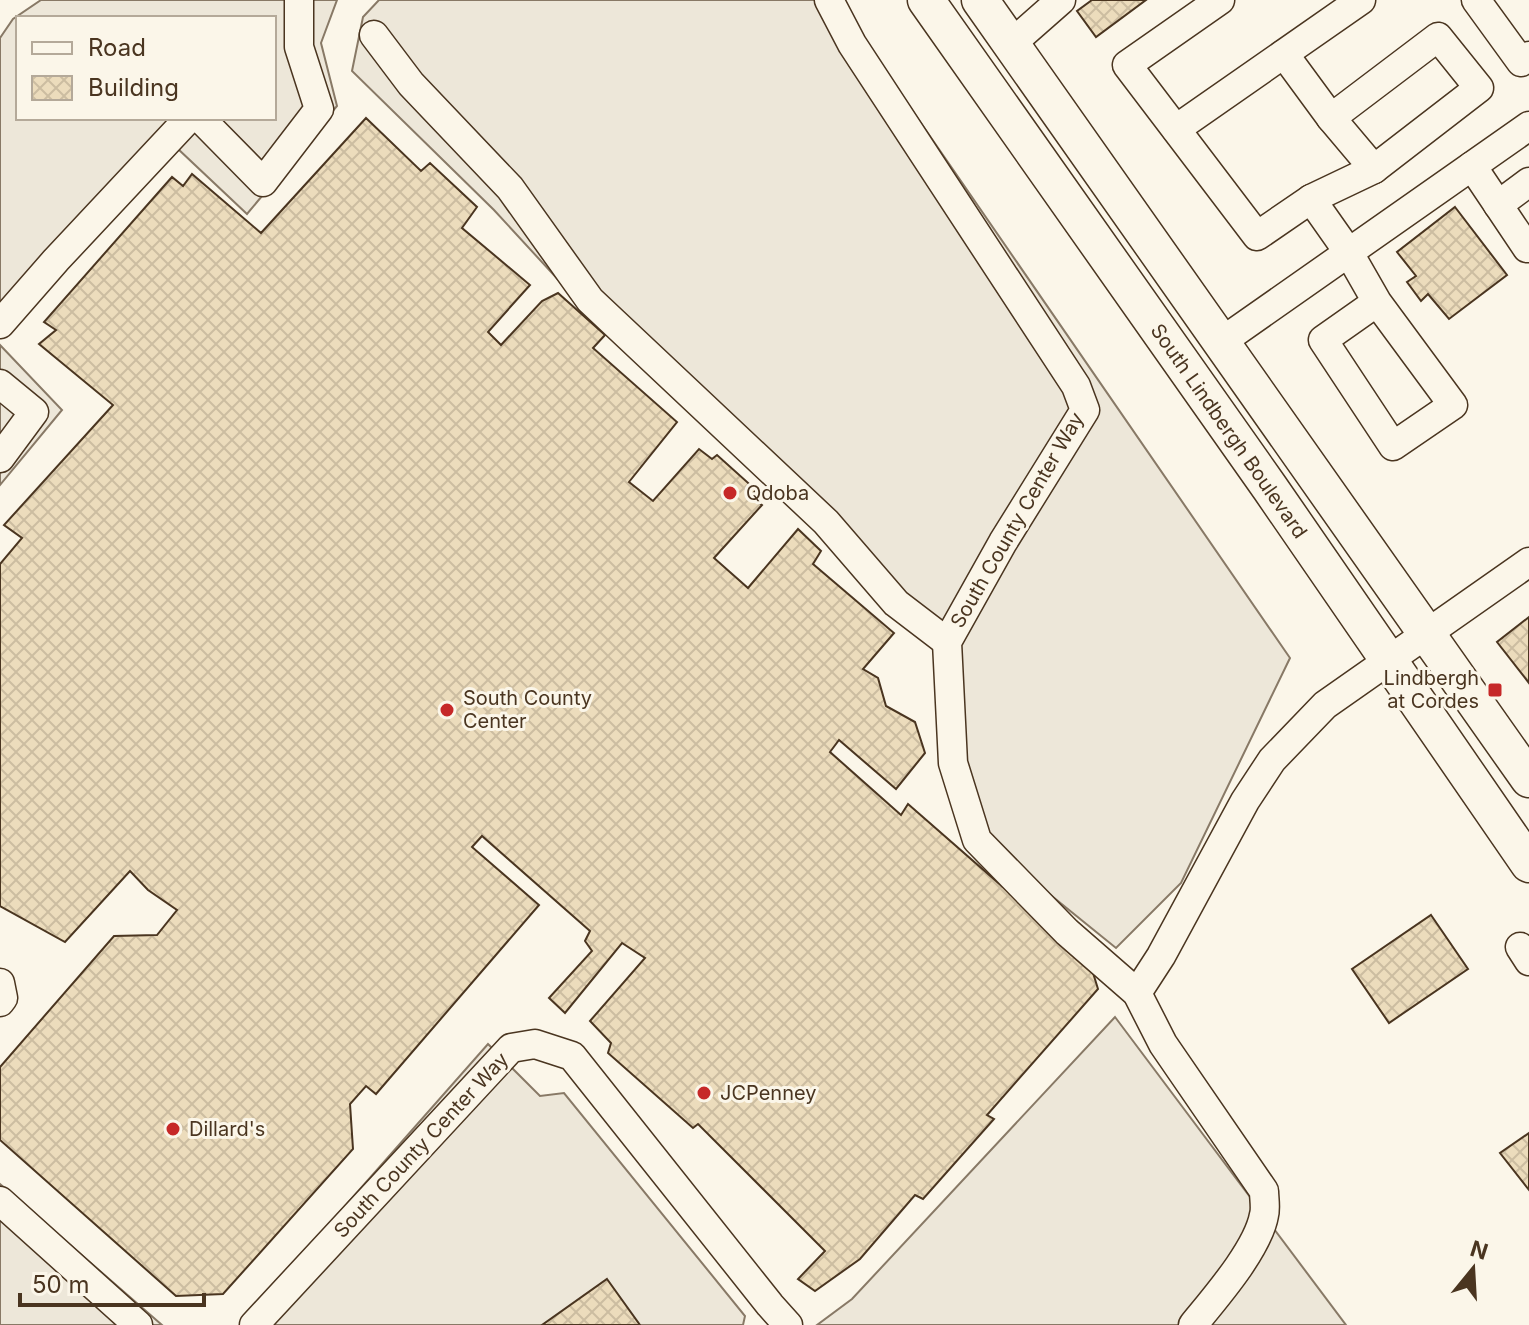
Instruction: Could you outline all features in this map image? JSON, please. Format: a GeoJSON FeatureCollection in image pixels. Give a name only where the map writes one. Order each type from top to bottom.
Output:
{"type":"FeatureCollection","features":[{"type":"Feature","properties":{"kind":"main road"},"geometry":{"type":"LineString","coordinates":[[981,0],[1529,779]]}},
{"type":"Feature","properties":{"kind":"main road","name":"South Lindbergh Boulevard"},"geometry":{"type":"LineString","coordinates":[[936,13],[1529,864]]}},
{"type":"Feature","properties":{"kind":"street"},"geometry":{"type":"LineString","coordinates":[[202,120],[263,182],[319,109],[299,47],[299,0]]}},
{"type":"Feature","properties":{"kind":"street","name":"South County Center Way"},"geometry":{"type":"LineString","coordinates":[[829,0],[852,44],[1076,386],[1085,410],[1003,542],[947,642],[953,763],[977,840],[1067,932],[1137,993],[1163,1044],[1264,1191],[1264,1216],[1254,1240],[1233,1274],[1193,1325]]}},
{"type":"Feature","properties":{"kind":"street"},"geometry":{"type":"LineString","coordinates":[[936,13],[981,0]]}},
{"type":"Feature","properties":{"kind":"street"},"geometry":{"type":"LineString","coordinates":[[1011,44],[1061,0]]}},
{"type":"Feature","properties":{"kind":"street"},"geometry":{"type":"LineString","coordinates":[[1220,0],[1127,65],[1257,236],[1311,199],[1374,169],[1479,88],[1438,37],[1331,118]]}},
{"type":"Feature","properties":{"kind":"street"},"geometry":{"type":"LineString","coordinates":[[1176,129],[1361,0]]}},
{"type":"Feature","properties":{"kind":"street"},"geometry":{"type":"LineString","coordinates":[[1480,2],[1521,62],[1529,56]]}},
{"type":"Feature","properties":{"kind":"street"},"geometry":{"type":"LineString","coordinates":[[374,35],[411,84],[510,188],[590,300],[826,522],[896,603],[947,642]]}},
{"type":"Feature","properties":{"kind":"street"},"geometry":{"type":"LineString","coordinates":[[1284,54],[1331,118],[1374,169]]}},
{"type":"Feature","properties":{"kind":"street"},"geometry":{"type":"LineString","coordinates":[[0,324],[187,120]]}},
{"type":"Feature","properties":{"kind":"street"},"geometry":{"type":"LineString","coordinates":[[1221,342],[1529,126]]}},
{"type":"Feature","properties":{"kind":"street"},"geometry":{"type":"LineString","coordinates":[[1472,166],[1529,247]]}},
{"type":"Feature","properties":{"kind":"street"},"geometry":{"type":"LineString","coordinates":[[1498,205],[1529,182]]}},
{"type":"Feature","properties":{"kind":"street"},"geometry":{"type":"LineString","coordinates":[[1311,199],[1349,253],[1377,302],[1453,405],[1393,446],[1323,340],[1377,302]]}},
{"type":"Feature","properties":{"kind":"street"},"geometry":{"type":"LineString","coordinates":[[0,384],[34,412],[0,458]]}},
{"type":"Feature","properties":{"kind":"street"},"geometry":{"type":"LineString","coordinates":[[1137,993],[1161,956],[1245,801],[1272,760],[1325,705],[1529,562]]}},
{"type":"Feature","properties":{"kind":"street"},"geometry":{"type":"LineString","coordinates":[[0,983],[3,998],[0,1002]]}},
{"type":"Feature","properties":{"kind":"street","name":"South County Center Way"},"geometry":{"type":"LineString","coordinates":[[254,1325],[511,1048],[535,1044],[572,1056],[776,1318]]}},
{"type":"Feature","properties":{"kind":"street"},"geometry":{"type":"LineString","coordinates":[[0,1201],[138,1325]]}},
{"type":"Feature","properties":{"kind":"shaded area"},"geometry":{"type":"Polygon","coordinates":[[[41,0],[337,0],[321,43],[337,106],[247,214],[178,149],[0,331],[0,38],[16,17],[16,120],[276,120],[276,16],[17,16],[41,0]]]}},
{"type":"Feature","properties":{"kind":"shaded area"},"geometry":{"type":"Polygon","coordinates":[[[379,0],[836,0],[1290,658],[1181,883],[1116,948],[975,834],[940,652],[792,503],[609,335],[494,210],[352,71],[363,17],[379,0]]]}},
{"type":"Feature","properties":{"kind":"shaded area"},"geometry":{"type":"Polygon","coordinates":[[[0,345],[62,410],[0,485],[0,345]]]}},
{"type":"Feature","properties":{"kind":"shaded area"},"geometry":{"type":"Polygon","coordinates":[[[1115,1017],[1346,1325],[817,1325],[852,1299],[1115,1017]]]}},
{"type":"Feature","properties":{"kind":"shaded area"},"geometry":{"type":"Polygon","coordinates":[[[488,1044],[540,1096],[564,1093],[745,1316],[743,1325],[240,1325],[488,1044]]]}},
{"type":"Feature","properties":{"kind":"shaded area"},"geometry":{"type":"Polygon","coordinates":[[[0,1184],[162,1325],[0,1325],[0,1184]]]}},
{"type":"Feature","properties":{"kind":"building"},"geometry":{"type":"Polygon","coordinates":[[[1092,0],[1146,0],[1096,37],[1077,11],[1092,0]]]}},
{"type":"Feature","properties":{"kind":"building","name":"South County Center"},"geometry":{"type":"Polygon","coordinates":[[[366,118],[421,171],[430,163],[477,207],[462,228],[530,285],[488,332],[501,345],[542,301],[558,293],[605,335],[593,348],[677,422],[629,482],[653,501],[699,449],[712,459],[717,455],[756,490],[751,496],[762,505],[714,558],[748,588],[798,529],[821,551],[813,564],[894,633],[863,669],[878,678],[886,706],[915,722],[925,753],[896,789],[839,740],[830,752],[901,815],[908,804],[1090,963],[1098,989],[987,1115],[994,1119],[923,1199],[915,1195],[860,1259],[815,1291],[798,1279],[825,1251],[698,1124],[693,1128],[608,1053],[611,1043],[590,1021],[645,958],[622,943],[565,1013],[549,998],[592,951],[585,941],[590,931],[482,836],[472,847],[539,905],[376,1094],[366,1086],[350,1104],[353,1149],[223,1294],[176,1296],[0,1140],[0,1067],[114,936],[157,935],[177,910],[148,890],[130,871],[65,942],[0,906],[0,564],[22,538],[4,525],[113,405],[39,344],[56,330],[44,322],[172,177],[183,186],[192,174],[261,233],[366,118]]]}},
{"type":"Feature","properties":{"kind":"building"},"geometry":{"type":"Polygon","coordinates":[[[1455,207],[1507,275],[1449,319],[1428,294],[1421,301],[1407,282],[1416,276],[1397,252],[1455,207]]]}},
{"type":"Feature","properties":{"kind":"building"},"geometry":{"type":"Polygon","coordinates":[[[1529,617],[1529,683],[1497,642],[1529,617]]]}},
{"type":"Feature","properties":{"kind":"building"},"geometry":{"type":"Polygon","coordinates":[[[1431,915],[1468,969],[1389,1023],[1352,969],[1431,915]]]}},
{"type":"Feature","properties":{"kind":"building"},"geometry":{"type":"Polygon","coordinates":[[[1529,1133],[1529,1190],[1500,1153],[1529,1133]]]}},
{"type":"Feature","properties":{"kind":"building"},"geometry":{"type":"Polygon","coordinates":[[[607,1279],[640,1325],[542,1325],[607,1279]]]}},
{"type":"Feature","properties":{"kind":"place","name":"Qdoba"},"geometry":{"type":"Point","coordinates":[730,493]}},
{"type":"Feature","properties":{"kind":"place","name":"Lindbergh at Cordes"},"geometry":{"type":"Point","coordinates":[1495,690]}},
{"type":"Feature","properties":{"kind":"place","name":"South County Center"},"geometry":{"type":"Point","coordinates":[447,710]}},
{"type":"Feature","properties":{"kind":"place","name":"JCPenney"},"geometry":{"type":"Point","coordinates":[704,1093]}},
{"type":"Feature","properties":{"kind":"place","name":"Dillard's"},"geometry":{"type":"Point","coordinates":[173,1129]}}]}
